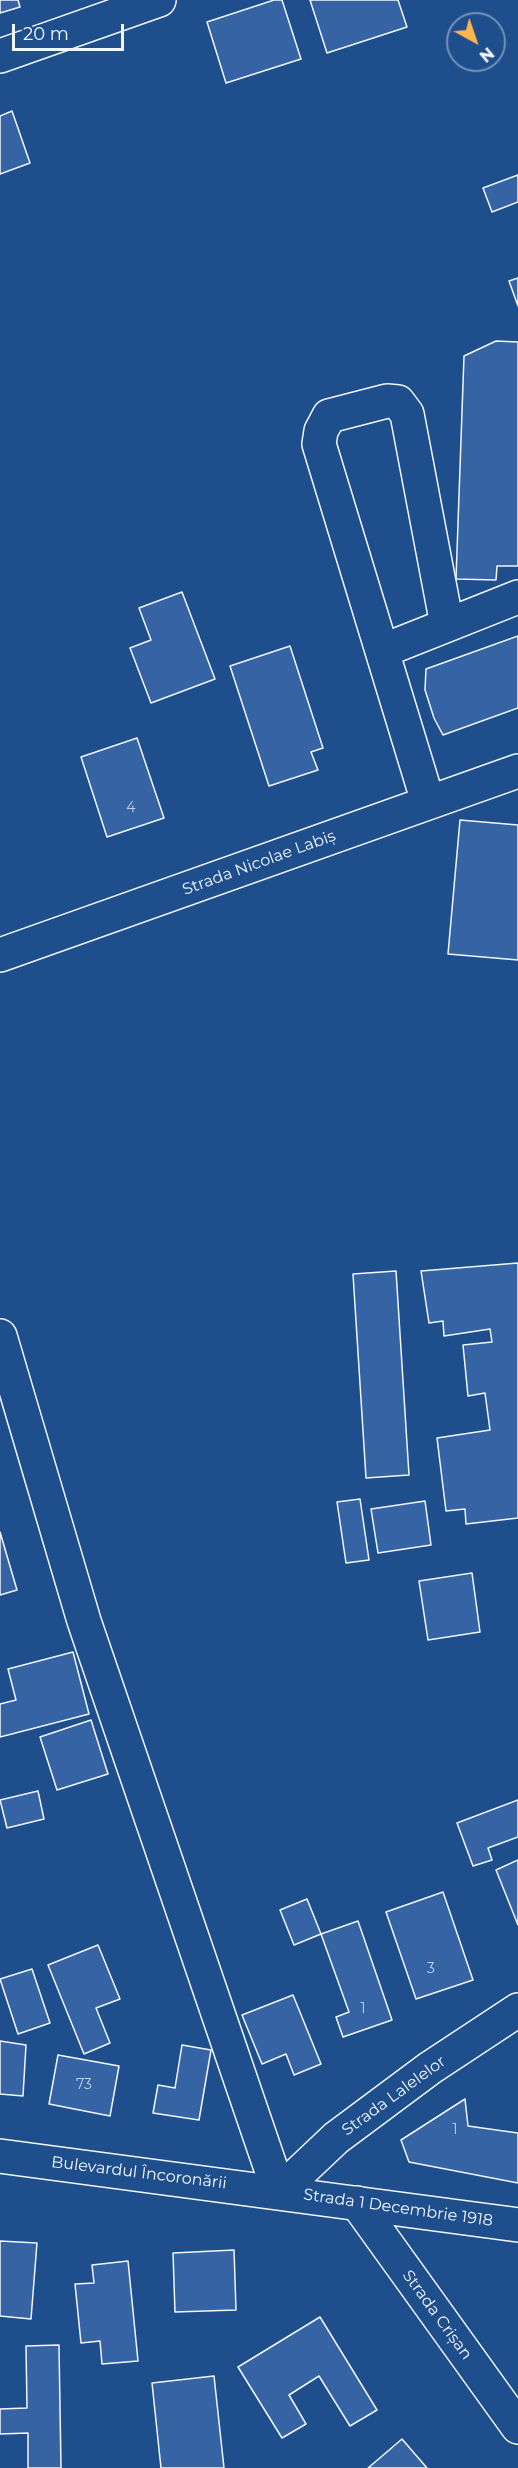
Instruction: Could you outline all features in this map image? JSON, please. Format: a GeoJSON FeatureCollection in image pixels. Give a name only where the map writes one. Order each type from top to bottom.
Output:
{"type":"FeatureCollection","features":[{"type":"Feature","properties":{"kind":"street"},"geometry":{"type":"LineString","coordinates":[[0,56],[159,0]]}},
{"type":"Feature","properties":{"kind":"street"},"geometry":{"type":"LineString","coordinates":[[428,802],[319,444],[321,431],[329,416],[387,401],[398,402],[406,414],[447,625]]}},
{"type":"Feature","properties":{"kind":"street"},"geometry":{"type":"LineString","coordinates":[[382,651],[518,597]]}},
{"type":"Feature","properties":{"kind":"street","name":"Strada Nicolae Labiș"},"geometry":{"type":"LineString","coordinates":[[0,955],[518,771]]}},
{"type":"Feature","properties":{"kind":"street"},"geometry":{"type":"LineString","coordinates":[[0,1336],[84,1621],[279,2192]]}},
{"type":"Feature","properties":{"kind":"street","name":"Strada Lalelelor"},"geometry":{"type":"LineString","coordinates":[[279,2192],[336,2138],[430,2068],[518,2010]]}},
{"type":"Feature","properties":{"kind":"street","name":"Bulevardul Încoronării"},"geometry":{"type":"LineString","coordinates":[[0,2156],[279,2192]]}},
{"type":"Feature","properties":{"kind":"street","name":"Strada 1 Decembrie 1918"},"geometry":{"type":"LineString","coordinates":[[279,2192],[518,2225]]}},
{"type":"Feature","properties":{"kind":"street","name":"Strada Crișan"},"geometry":{"type":"LineString","coordinates":[[357,2203],[518,2427]]}},
{"type":"Feature","properties":{"kind":"building"},"geometry":{"type":"Polygon","coordinates":[[[0,0],[18,0],[20,7],[0,13],[0,0]]]}},
{"type":"Feature","properties":{"kind":"building"},"geometry":{"type":"Polygon","coordinates":[[[274,0],[282,0],[301,59],[226,83],[207,22],[274,0]]]}},
{"type":"Feature","properties":{"kind":"building"},"geometry":{"type":"Polygon","coordinates":[[[310,0],[398,0],[407,27],[327,53],[310,0]]]}},
{"type":"Feature","properties":{"kind":"building"},"geometry":{"type":"Polygon","coordinates":[[[12,111],[30,163],[0,174],[0,116],[12,111]]]}},
{"type":"Feature","properties":{"kind":"building"},"geometry":{"type":"Polygon","coordinates":[[[518,175],[518,202],[492,212],[483,188],[518,175]]]}},
{"type":"Feature","properties":{"kind":"building"},"geometry":{"type":"Polygon","coordinates":[[[518,278],[518,306],[509,281],[518,278]]]}},
{"type":"Feature","properties":{"kind":"building"},"geometry":{"type":"Polygon","coordinates":[[[496,341],[518,342],[518,566],[497,566],[496,580],[456,579],[464,356],[496,341]]]}},
{"type":"Feature","properties":{"kind":"building"},"geometry":{"type":"Polygon","coordinates":[[[182,592],[215,679],[151,703],[130,648],[151,640],[139,608],[182,592]]]}},
{"type":"Feature","properties":{"kind":"building"},"geometry":{"type":"Polygon","coordinates":[[[518,636],[518,708],[443,735],[434,718],[425,690],[426,669],[518,636]]]}},
{"type":"Feature","properties":{"kind":"building"},"geometry":{"type":"Polygon","coordinates":[[[290,646],[323,748],[311,752],[318,770],[269,786],[230,666],[290,646]]]}},
{"type":"Feature","properties":{"kind":"building"},"geometry":{"type":"Polygon","coordinates":[[[137,738],[164,818],[107,837],[81,757],[137,738]]]}},
{"type":"Feature","properties":{"kind":"building"},"geometry":{"type":"Polygon","coordinates":[[[460,820],[518,825],[518,960],[448,954],[460,820]]]}},
{"type":"Feature","properties":{"kind":"building"},"geometry":{"type":"Polygon","coordinates":[[[518,1263],[518,1518],[466,1524],[465,1509],[446,1511],[437,1438],[490,1430],[485,1393],[468,1396],[463,1345],[492,1342],[490,1329],[444,1336],[443,1321],[429,1323],[421,1271],[518,1263]]]}},
{"type":"Feature","properties":{"kind":"building"},"geometry":{"type":"Polygon","coordinates":[[[396,1271],[409,1475],[366,1478],[353,1274],[396,1271]]]}},
{"type":"Feature","properties":{"kind":"building"},"geometry":{"type":"Polygon","coordinates":[[[360,1499],[369,1560],[346,1563],[337,1502],[360,1499]]]}},
{"type":"Feature","properties":{"kind":"building"},"geometry":{"type":"Polygon","coordinates":[[[425,1501],[431,1545],[378,1553],[371,1509],[425,1501]]]}},
{"type":"Feature","properties":{"kind":"building"},"geometry":{"type":"Polygon","coordinates":[[[0,1532],[17,1590],[0,1595],[0,1532]]]}},
{"type":"Feature","properties":{"kind":"building"},"geometry":{"type":"Polygon","coordinates":[[[472,1573],[480,1632],[428,1640],[419,1581],[472,1573]]]}},
{"type":"Feature","properties":{"kind":"building"},"geometry":{"type":"Polygon","coordinates":[[[73,1652],[89,1714],[0,1737],[0,1704],[16,1700],[8,1669],[73,1652]]]}},
{"type":"Feature","properties":{"kind":"building"},"geometry":{"type":"Polygon","coordinates":[[[91,1720],[108,1774],[57,1790],[40,1737],[91,1720]]]}},
{"type":"Feature","properties":{"kind":"building"},"geometry":{"type":"Polygon","coordinates":[[[38,1791],[44,1819],[7,1828],[0,1800],[38,1791]]]}},
{"type":"Feature","properties":{"kind":"building"},"geometry":{"type":"Polygon","coordinates":[[[518,1800],[518,1837],[488,1848],[492,1860],[473,1866],[457,1823],[518,1800]]]}},
{"type":"Feature","properties":{"kind":"building"},"geometry":{"type":"Polygon","coordinates":[[[518,1860],[518,1925],[496,1870],[518,1860]]]}},
{"type":"Feature","properties":{"kind":"building"},"geometry":{"type":"Polygon","coordinates":[[[443,1892],[473,1980],[416,1999],[386,1912],[443,1892]]]}},
{"type":"Feature","properties":{"kind":"building"},"geometry":{"type":"Polygon","coordinates":[[[307,1899],[321,1934],[294,1945],[280,1910],[307,1899]]]}},
{"type":"Feature","properties":{"kind":"building"},"geometry":{"type":"Polygon","coordinates":[[[358,1921],[392,2020],[343,2037],[336,2017],[349,2012],[321,1934],[358,1921]]]}},
{"type":"Feature","properties":{"kind":"building"},"geometry":{"type":"Polygon","coordinates":[[[98,1945],[120,1999],[96,2008],[110,2043],[84,2054],[48,1965],[98,1945]]]}},
{"type":"Feature","properties":{"kind":"building"},"geometry":{"type":"Polygon","coordinates":[[[32,1969],[50,2023],[18,2034],[0,1979],[32,1969]]]}},
{"type":"Feature","properties":{"kind":"building"},"geometry":{"type":"Polygon","coordinates":[[[293,1995],[321,2064],[294,2075],[286,2054],[262,2064],[242,2015],[293,1995]]]}},
{"type":"Feature","properties":{"kind":"building"},"geometry":{"type":"Polygon","coordinates":[[[0,2041],[26,2045],[23,2096],[0,2094],[0,2041]]]}},
{"type":"Feature","properties":{"kind":"building"},"geometry":{"type":"Polygon","coordinates":[[[182,2045],[211,2050],[199,2120],[153,2113],[158,2085],[175,2088],[182,2045]]]}},
{"type":"Feature","properties":{"kind":"building"},"geometry":{"type":"Polygon","coordinates":[[[58,2055],[119,2066],[110,2116],[49,2104],[58,2055]]]}},
{"type":"Feature","properties":{"kind":"building"},"geometry":{"type":"Polygon","coordinates":[[[465,2099],[468,2126],[518,2133],[518,2183],[409,2162],[401,2140],[465,2099]]]}},
{"type":"Feature","properties":{"kind":"building"},"geometry":{"type":"Polygon","coordinates":[[[0,2241],[37,2243],[31,2319],[0,2316],[0,2241]]]}},
{"type":"Feature","properties":{"kind":"building"},"geometry":{"type":"Polygon","coordinates":[[[234,2250],[236,2310],[175,2312],[173,2253],[234,2250]]]}},
{"type":"Feature","properties":{"kind":"building"},"geometry":{"type":"Polygon","coordinates":[[[128,2261],[138,2361],[102,2364],[100,2341],[81,2343],[75,2284],[94,2283],[92,2265],[128,2261]]]}},
{"type":"Feature","properties":{"kind":"building"},"geometry":{"type":"Polygon","coordinates":[[[320,2317],[377,2410],[350,2426],[319,2376],[289,2395],[306,2424],[282,2438],[238,2367],[320,2317]]]}},
{"type":"Feature","properties":{"kind":"building"},"geometry":{"type":"Polygon","coordinates":[[[59,2345],[61,2468],[28,2468],[28,2433],[0,2434],[0,2409],[27,2408],[26,2346],[59,2345]]]}},
{"type":"Feature","properties":{"kind":"building"},"geometry":{"type":"Polygon","coordinates":[[[214,2376],[224,2468],[161,2468],[152,2383],[214,2376]]]}},
{"type":"Feature","properties":{"kind":"building"},"geometry":{"type":"Polygon","coordinates":[[[402,2439],[427,2468],[368,2468],[402,2439]]]}}]}
